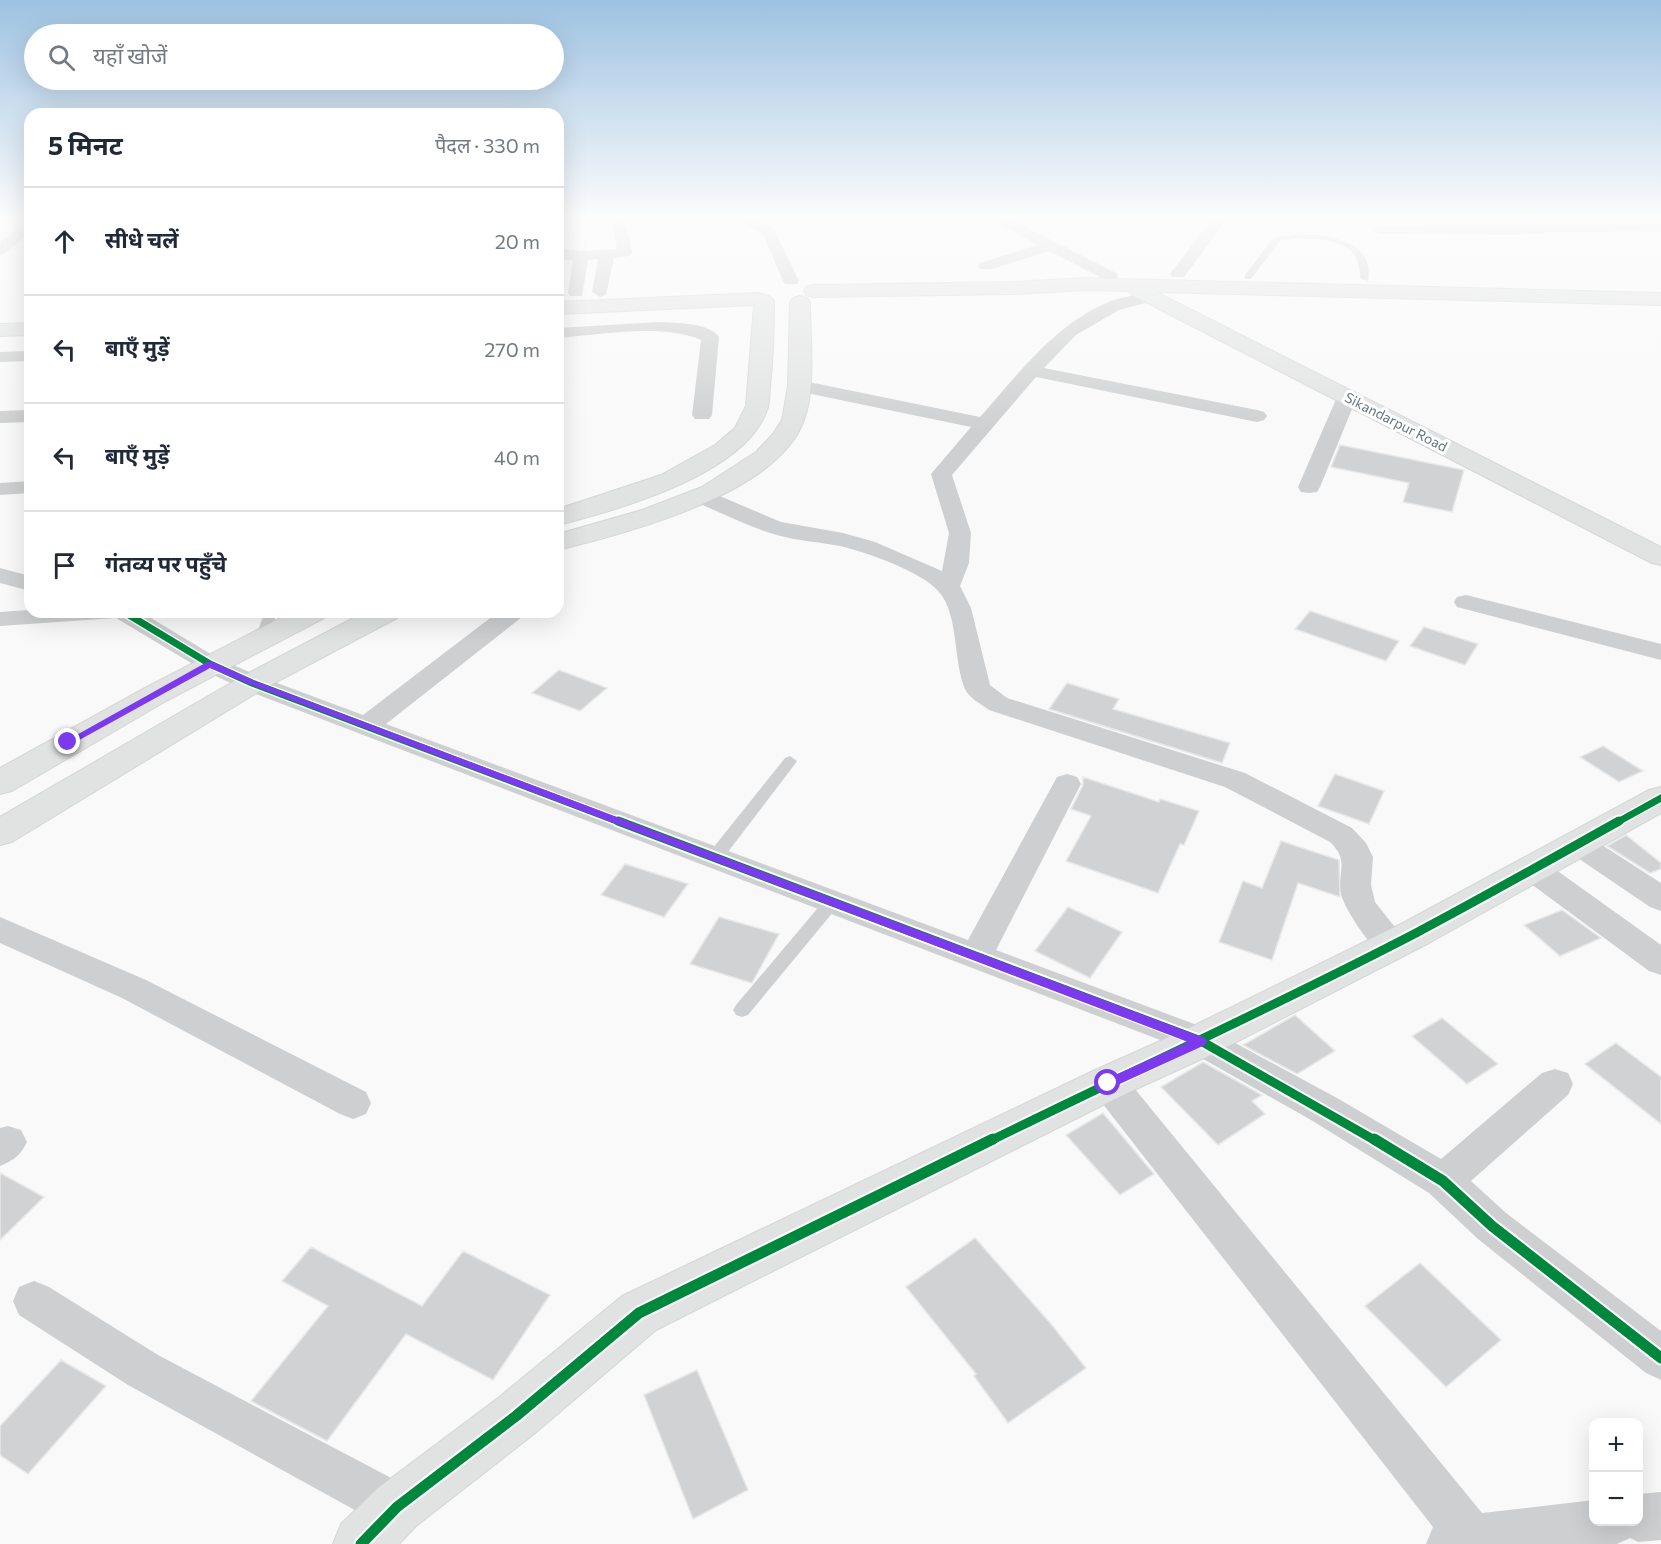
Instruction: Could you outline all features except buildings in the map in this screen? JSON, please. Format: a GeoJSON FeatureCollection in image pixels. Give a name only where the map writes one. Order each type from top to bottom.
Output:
{"type":"FeatureCollection","features":[{"type":"Feature","properties":{"kind":"street"},"geometry":{"type":"LineString","coordinates":[[567,293],[769,291]]}},
{"type":"Feature","properties":{"kind":"street"},"geometry":{"type":"LineString","coordinates":[[564,308],[777,291]]}},
{"type":"Feature","properties":{"kind":"street"},"geometry":{"type":"LineString","coordinates":[[564,540],[651,514],[711,492],[764,457],[782,438],[792,420],[799,386],[778,291]]}},
{"type":"Feature","properties":{"kind":"street"},"geometry":{"type":"LineString","coordinates":[[564,515],[638,492],[690,470],[725,451],[744,430],[756,412],[778,291]]}},
{"type":"Feature","properties":{"kind":"street"},"geometry":{"type":"LineString","coordinates":[[1134,291],[1661,299]]}},
{"type":"Feature","properties":{"kind":"street"},"geometry":{"type":"LineString","coordinates":[[948,587],[957,563],[960,533],[941,474],[1054,345],[1071,331],[1141,292]]}},
{"type":"Feature","properties":{"kind":"street","name":"Sikandarpur Road"},"geometry":{"type":"LineString","coordinates":[[1141,292],[1661,557]]}},
{"type":"Feature","properties":{"kind":"street"},"geometry":{"type":"LineString","coordinates":[[0,315],[24,314]]}},
{"type":"Feature","properties":{"kind":"street"},"geometry":{"type":"LineString","coordinates":[[564,333],[671,328],[701,331],[710,337],[702,414]]}},
{"type":"Feature","properties":{"kind":"street"},"geometry":{"type":"LineString","coordinates":[[0,330],[24,329]]}},
{"type":"Feature","properties":{"kind":"street"},"geometry":{"type":"LineString","coordinates":[[0,357],[24,356]]}},
{"type":"Feature","properties":{"kind":"street"},"geometry":{"type":"LineString","coordinates":[[1031,371],[1257,416]]}},
{"type":"Feature","properties":{"kind":"street"},"geometry":{"type":"LineString","coordinates":[[799,386],[984,424]]}},
{"type":"Feature","properties":{"kind":"street"},"geometry":{"type":"LineString","coordinates":[[1309,487],[1347,397]]}},
{"type":"Feature","properties":{"kind":"street"},"geometry":{"type":"LineString","coordinates":[[0,417],[24,416]]}},
{"type":"Feature","properties":{"kind":"street"},"geometry":{"type":"LineString","coordinates":[[0,489],[24,487]]}},
{"type":"Feature","properties":{"kind":"street"},"geometry":{"type":"LineString","coordinates":[[700,496],[785,531],[844,541],[869,549],[942,580],[951,590],[966,637],[978,689],[998,704],[1236,780],[1341,835],[1353,845],[1358,856],[1357,894],[1363,908],[1393,945]]}},
{"type":"Feature","properties":{"kind":"street"},"geometry":{"type":"LineString","coordinates":[[0,575],[24,582]]}},
{"type":"Feature","properties":{"kind":"street"},"geometry":{"type":"LineString","coordinates":[[1466,602],[1661,652]]}},
{"type":"Feature","properties":{"kind":"street"},"geometry":{"type":"LineString","coordinates":[[0,619],[24,617]]}},
{"type":"Feature","properties":{"kind":"street"},"geometry":{"type":"LineString","coordinates":[[134,618],[210,664],[252,682],[1201,1041],[1324,1109],[1443,1181],[1492,1226],[1661,1358]]}},
{"type":"Feature","properties":{"kind":"street"},"geometry":{"type":"LineString","coordinates":[[6,776],[210,664],[267,625],[292,618]]}},
{"type":"Feature","properties":{"kind":"street"},"geometry":{"type":"LineString","coordinates":[[0,833],[252,682],[375,618]]}},
{"type":"Feature","properties":{"kind":"street"},"geometry":{"type":"LineString","coordinates":[[367,724],[505,618]]}},
{"type":"Feature","properties":{"kind":"street"},"geometry":{"type":"LineString","coordinates":[[976,956],[1067,784]]}},
{"type":"Feature","properties":{"kind":"street"},"geometry":{"type":"LineString","coordinates":[[361,1544],[397,1507],[516,1416],[639,1313],[1108,1083],[1201,1041],[1393,945],[1534,870],[1577,843],[1661,798]]}},
{"type":"Feature","properties":{"kind":"street"},"geometry":{"type":"LineString","coordinates":[[1577,843],[1661,899]]}},
{"type":"Feature","properties":{"kind":"street"},"geometry":{"type":"LineString","coordinates":[[1534,870],[1661,962]]}},
{"type":"Feature","properties":{"kind":"street"},"geometry":{"type":"LineString","coordinates":[[0,929],[134,989],[353,1102]]}},
{"type":"Feature","properties":{"kind":"street"},"geometry":{"type":"LineString","coordinates":[[1108,1083],[1467,1542],[1589,1524]]}},
{"type":"Feature","properties":{"kind":"street"},"geometry":{"type":"LineString","coordinates":[[1443,1181],[1555,1084]]}},
{"type":"Feature","properties":{"kind":"street"},"geometry":{"type":"LineString","coordinates":[[34,1300],[143,1370],[397,1507]]}},
{"type":"Feature","properties":{"kind":"street"},"geometry":{"type":"LineString","coordinates":[[1643,1518],[1661,1516]]}},
{"type":"Feature","properties":{"kind":"lane"},"geometry":{"type":"LineString","coordinates":[[715,857],[790,761]]}},
{"type":"Feature","properties":{"kind":"lane"},"geometry":{"type":"LineString","coordinates":[[742,1010],[833,902]]}},
{"type":"Feature","properties":{"kind":"cycle path"},"geometry":{"type":"LineString","coordinates":[[134,618],[210,664],[252,683],[1201,1041],[1324,1109],[1443,1181],[1492,1226],[1661,1358]]}},
{"type":"Feature","properties":{"kind":"cycle path"},"geometry":{"type":"LineString","coordinates":[[361,1544],[397,1507],[516,1416],[639,1313],[1108,1083],[1201,1041],[1416,933],[1661,798]]}},
{"type":"Feature","properties":{"kind":"route"},"geometry":{"type":"LineString","coordinates":[[68,742],[210,664],[252,682],[1201,1041],[1108,1083]]}}]}
